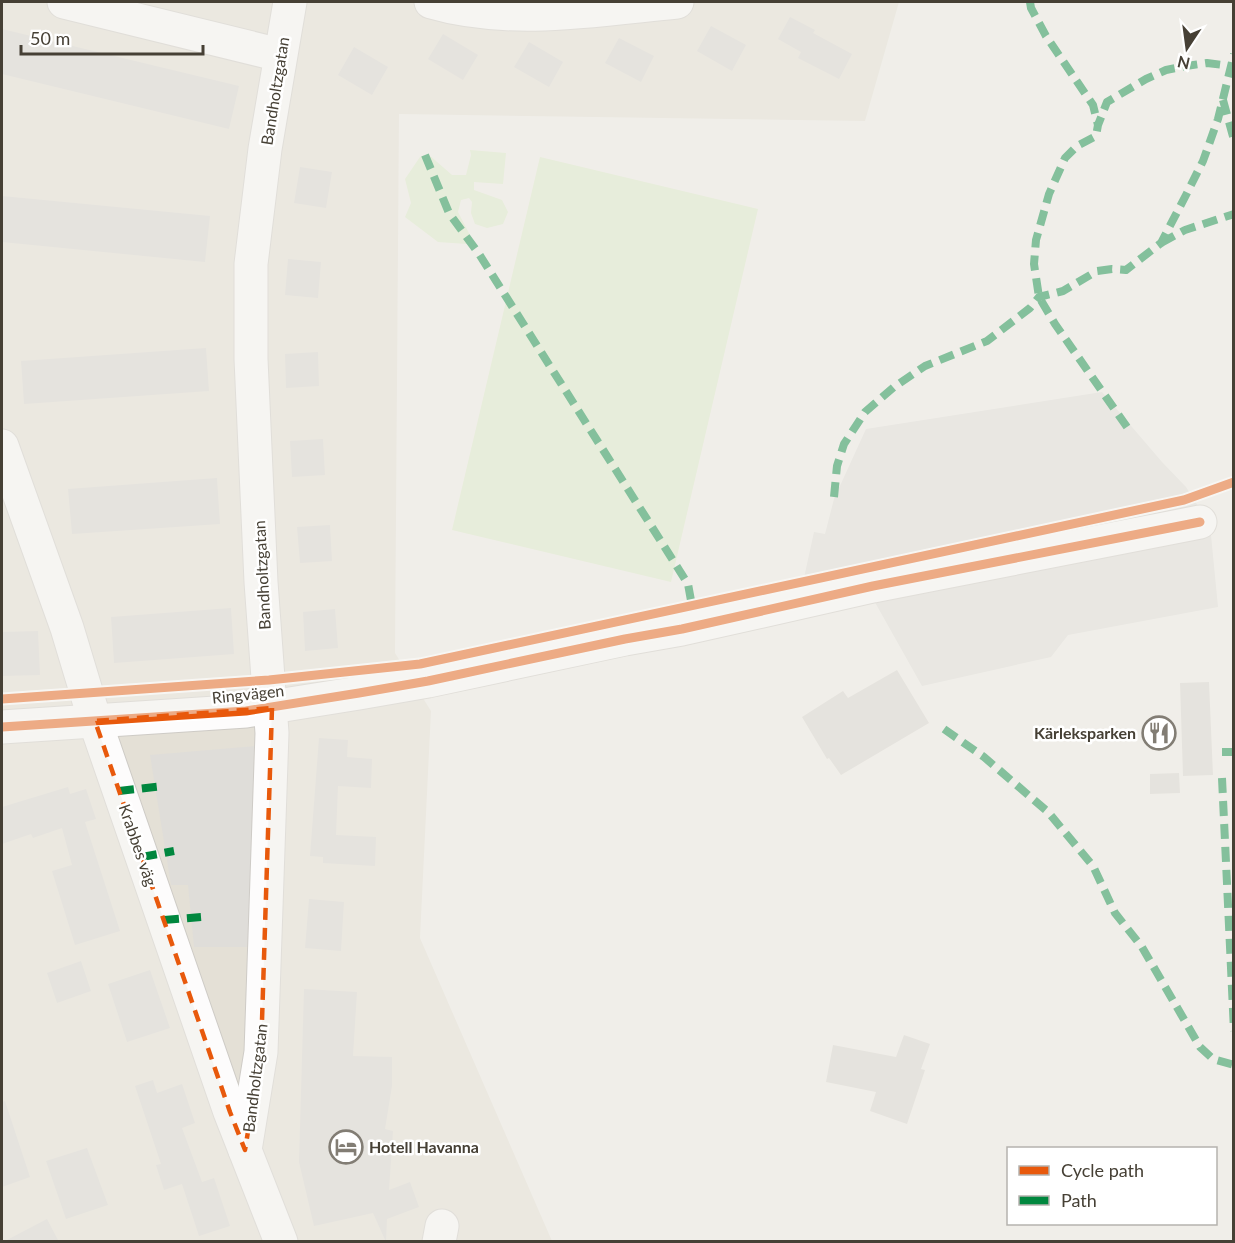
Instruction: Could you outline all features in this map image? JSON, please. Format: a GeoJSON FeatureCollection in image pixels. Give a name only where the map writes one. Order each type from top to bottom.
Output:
{"type":"FeatureCollection","features":[{"type":"Feature","properties":{"kind":"street"},"geometry":{"type":"LineString","coordinates":[[64,2],[280,55]]}},
{"type":"Feature","properties":{"kind":"street","name":"Bandholtzgatan"},"geometry":{"type":"LineString","coordinates":[[245,1150],[261,1052],[272,708],[261,582],[251,359],[251,264],[265,150],[290,2]]}},
{"type":"Feature","properties":{"kind":"street"},"geometry":{"type":"LineString","coordinates":[[430,2],[474,10],[543,14],[676,2]]}},
{"type":"Feature","properties":{"kind":"street","name":"Krabbes väg"},"geometry":{"type":"LineString","coordinates":[[2,446],[67,628],[95,721],[230,1112],[281,1242]]}},
{"type":"Feature","properties":{"kind":"street","name":"Ringvägen"},"geometry":{"type":"LineString","coordinates":[[2,727],[272,708],[428,681],[692,627],[884,584],[1200,522]]}},
{"type":"Feature","properties":{"kind":"highlighted area"},"geometry":{"type":"Polygon","coordinates":[[[272,708],[261,1052],[245,1150],[230,1112],[95,721],[272,708]]]}},
{"type":"Feature","properties":{"kind":"shaded area"},"geometry":{"type":"Polygon","coordinates":[[[2,2],[899,2],[865,121],[399,114],[395,653],[431,711],[420,938],[552,1241],[2,1242],[2,2]]]}},
{"type":"Feature","properties":{"kind":"shaded area"},"geometry":{"type":"Polygon","coordinates":[[[1102,392],[1186,487],[1210,525],[1218,607],[1068,635],[1051,657],[922,686],[872,597],[797,610],[814,532],[825,534],[834,499],[866,429],[1102,392]]]}},
{"type":"Feature","properties":{"kind":"shaded area"},"geometry":{"type":"Polygon","coordinates":[[[256,746],[249,947],[194,947],[188,885],[171,885],[150,755],[256,746]]]}},
{"type":"Feature","properties":{"kind":"green space"},"geometry":{"type":"Polygon","coordinates":[[[470,150],[506,153],[503,184],[474,182],[474,190],[502,200],[508,212],[503,224],[487,228],[475,224],[471,213],[472,202],[469,198],[461,200],[458,212],[472,239],[467,244],[438,242],[405,217],[411,203],[405,179],[420,157],[428,154],[452,175],[466,175],[470,150]]]}},
{"type":"Feature","properties":{"kind":"green space"},"geometry":{"type":"Polygon","coordinates":[[[540,157],[758,209],[671,582],[452,530],[540,157]]]}},
{"type":"Feature","properties":{"kind":"building"},"geometry":{"type":"Polygon","coordinates":[[[790,17],[815,30],[813,33],[852,54],[839,79],[798,58],[801,52],[778,39],[790,17]]]}},
{"type":"Feature","properties":{"kind":"building"},"geometry":{"type":"Polygon","coordinates":[[[711,26],[746,45],[732,71],[697,51],[711,26]]]}},
{"type":"Feature","properties":{"kind":"building"},"geometry":{"type":"Polygon","coordinates":[[[2,29],[239,86],[229,129],[2,74],[2,29]]]}},
{"type":"Feature","properties":{"kind":"building"},"geometry":{"type":"Polygon","coordinates":[[[443,34],[478,55],[463,80],[428,59],[443,34]]]}},
{"type":"Feature","properties":{"kind":"building"},"geometry":{"type":"Polygon","coordinates":[[[619,38],[654,56],[641,82],[605,63],[619,38]]]}},
{"type":"Feature","properties":{"kind":"building"},"geometry":{"type":"Polygon","coordinates":[[[529,42],[563,62],[549,87],[514,67],[529,42]]]}},
{"type":"Feature","properties":{"kind":"building"},"geometry":{"type":"Polygon","coordinates":[[[354,47],[388,67],[372,95],[338,75],[354,47]]]}},
{"type":"Feature","properties":{"kind":"building"},"geometry":{"type":"Polygon","coordinates":[[[300,167],[332,172],[326,208],[294,203],[300,167]]]}},
{"type":"Feature","properties":{"kind":"building"},"geometry":{"type":"Polygon","coordinates":[[[2,196],[210,216],[205,262],[2,242],[2,196]]]}},
{"type":"Feature","properties":{"kind":"building"},"geometry":{"type":"Polygon","coordinates":[[[288,259],[321,262],[318,298],[285,295],[288,259]]]}},
{"type":"Feature","properties":{"kind":"building"},"geometry":{"type":"Polygon","coordinates":[[[206,348],[209,391],[24,404],[21,361],[206,348]]]}},
{"type":"Feature","properties":{"kind":"building"},"geometry":{"type":"Polygon","coordinates":[[[318,352],[319,386],[286,388],[285,354],[318,352]]]}},
{"type":"Feature","properties":{"kind":"building"},"geometry":{"type":"Polygon","coordinates":[[[323,439],[325,475],[292,477],[290,441],[323,439]]]}},
{"type":"Feature","properties":{"kind":"building"},"geometry":{"type":"Polygon","coordinates":[[[217,478],[220,524],[72,534],[68,489],[217,478]]]}},
{"type":"Feature","properties":{"kind":"building"},"geometry":{"type":"Polygon","coordinates":[[[330,525],[332,561],[300,563],[297,527],[330,525]]]}},
{"type":"Feature","properties":{"kind":"building"},"geometry":{"type":"Polygon","coordinates":[[[231,608],[234,654],[114,663],[111,617],[231,608]]]}},
{"type":"Feature","properties":{"kind":"building"},"geometry":{"type":"Polygon","coordinates":[[[335,609],[338,648],[305,651],[303,612],[335,609]]]}},
{"type":"Feature","properties":{"kind":"building"},"geometry":{"type":"Polygon","coordinates":[[[38,631],[40,675],[2,676],[2,632],[38,631]]]}},
{"type":"Feature","properties":{"kind":"building"},"geometry":{"type":"Polygon","coordinates":[[[897,670],[929,723],[841,775],[829,758],[827,759],[802,717],[843,691],[848,698],[897,670]]]}},
{"type":"Feature","properties":{"kind":"building"},"geometry":{"type":"Polygon","coordinates":[[[1209,682],[1213,775],[1183,776],[1180,683],[1209,682]]]}},
{"type":"Feature","properties":{"kind":"building"},"geometry":{"type":"Polygon","coordinates":[[[319,738],[348,740],[347,757],[372,759],[371,788],[338,786],[336,835],[376,837],[375,866],[323,863],[323,857],[310,856],[319,738]]]}},
{"type":"Feature","properties":{"kind":"building"},"geometry":{"type":"Polygon","coordinates":[[[1179,773],[1180,793],[1150,794],[1150,774],[1179,773]]]}},
{"type":"Feature","properties":{"kind":"building"},"geometry":{"type":"Polygon","coordinates":[[[68,787],[70,794],[86,789],[96,819],[85,822],[120,931],[75,945],[52,871],[72,865],[62,828],[33,838],[31,834],[2,844],[2,807],[68,787]]]}},
{"type":"Feature","properties":{"kind":"building"},"geometry":{"type":"Polygon","coordinates":[[[309,899],[344,902],[341,951],[305,948],[309,899]]]}},
{"type":"Feature","properties":{"kind":"building"},"geometry":{"type":"Polygon","coordinates":[[[81,961],[91,991],[57,1003],[47,973],[81,961]]]}},
{"type":"Feature","properties":{"kind":"building"},"geometry":{"type":"Polygon","coordinates":[[[150,970],[170,1028],[127,1042],[108,984],[150,970]]]}},
{"type":"Feature","properties":{"kind":"building"},"geometry":{"type":"Polygon","coordinates":[[[304,989],[357,992],[353,1056],[392,1057],[392,1086],[385,1129],[393,1131],[389,1190],[410,1182],[419,1207],[387,1219],[386,1242],[373,1213],[314,1226],[299,1162],[304,989]]]}},
{"type":"Feature","properties":{"kind":"building"},"geometry":{"type":"Polygon","coordinates":[[[904,1035],[930,1044],[921,1069],[925,1070],[907,1124],[870,1111],[876,1092],[826,1082],[833,1045],[896,1057],[904,1035]]]}},
{"type":"Feature","properties":{"kind":"building"},"geometry":{"type":"Polygon","coordinates":[[[153,1080],[157,1093],[182,1084],[195,1123],[182,1128],[202,1182],[214,1178],[230,1226],[199,1236],[182,1184],[164,1190],[156,1165],[161,1164],[135,1086],[153,1080]]]}},
{"type":"Feature","properties":{"kind":"building"},"geometry":{"type":"Polygon","coordinates":[[[5,1101],[30,1177],[2,1187],[2,1102],[5,1101]]]}},
{"type":"Feature","properties":{"kind":"building"},"geometry":{"type":"Polygon","coordinates":[[[87,1148],[108,1205],[66,1219],[46,1161],[87,1148]]]}},
{"type":"Feature","properties":{"kind":"building"},"geometry":{"type":"Polygon","coordinates":[[[47,1219],[59,1242],[3,1242],[47,1219]]]}},
{"type":"Feature","properties":{"kind":"marked path"},"geometry":{"type":"LineString","coordinates":[[1030,2],[1046,36],[1093,105],[1098,125]]}},
{"type":"Feature","properties":{"kind":"marked path"},"geometry":{"type":"LineString","coordinates":[[834,497],[837,466],[844,444],[865,412],[894,387],[925,366],[987,341],[1030,308],[1039,297],[1063,291],[1097,271],[1126,270],[1161,243],[1203,161],[1218,119],[1234,54]]}},
{"type":"Feature","properties":{"kind":"marked path"},"geometry":{"type":"LineString","coordinates":[[1127,427],[1055,324],[1039,297],[1034,264],[1036,240],[1049,194],[1065,158],[1077,146],[1096,136],[1107,102],[1166,70],[1207,63],[1231,66]]}},
{"type":"Feature","properties":{"kind":"marked path"},"geometry":{"type":"LineString","coordinates":[[1223,100],[1234,140]]}},
{"type":"Feature","properties":{"kind":"marked path"},"geometry":{"type":"LineString","coordinates":[[425,155],[449,213],[479,254],[688,584],[692,606]]}},
{"type":"Feature","properties":{"kind":"marked path"},"geometry":{"type":"LineString","coordinates":[[1161,243],[1185,230],[1234,214]]}},
{"type":"Feature","properties":{"kind":"marked path"},"geometry":{"type":"LineString","coordinates":[[944,729],[984,757],[1048,812],[1093,866],[1115,913],[1142,947],[1200,1047],[1213,1059],[1234,1065]]}},
{"type":"Feature","properties":{"kind":"marked path"},"geometry":{"type":"LineString","coordinates":[[1222,752],[1234,752]]}},
{"type":"Feature","properties":{"kind":"marked path"},"geometry":{"type":"LineString","coordinates":[[1222,778],[1234,1031]]}},
{"type":"Feature","properties":{"kind":"marked path"},"geometry":{"type":"LineString","coordinates":[[119,791],[163,786]]}},
{"type":"Feature","properties":{"kind":"marked path"},"geometry":{"type":"LineString","coordinates":[[142,857],[174,851]]}},
{"type":"Feature","properties":{"kind":"marked path"},"geometry":{"type":"LineString","coordinates":[[164,920],[201,917]]}},
{"type":"Feature","properties":{"kind":"cycle path"},"geometry":{"type":"LineString","coordinates":[[2,699],[269,680],[420,664],[1184,500],[1234,482]]}},
{"type":"Feature","properties":{"kind":"cycle path"},"geometry":{"type":"LineString","coordinates":[[2,727],[246,711],[359,693],[682,629],[873,586],[1200,522]]}},
{"type":"Feature","properties":{"kind":"place","name":"Kärleksparken"},"geometry":{"type":"Point","coordinates":[1159,733]}},
{"type":"Feature","properties":{"kind":"place","name":"Hotell Havanna"},"geometry":{"type":"Point","coordinates":[346,1147]}}]}
